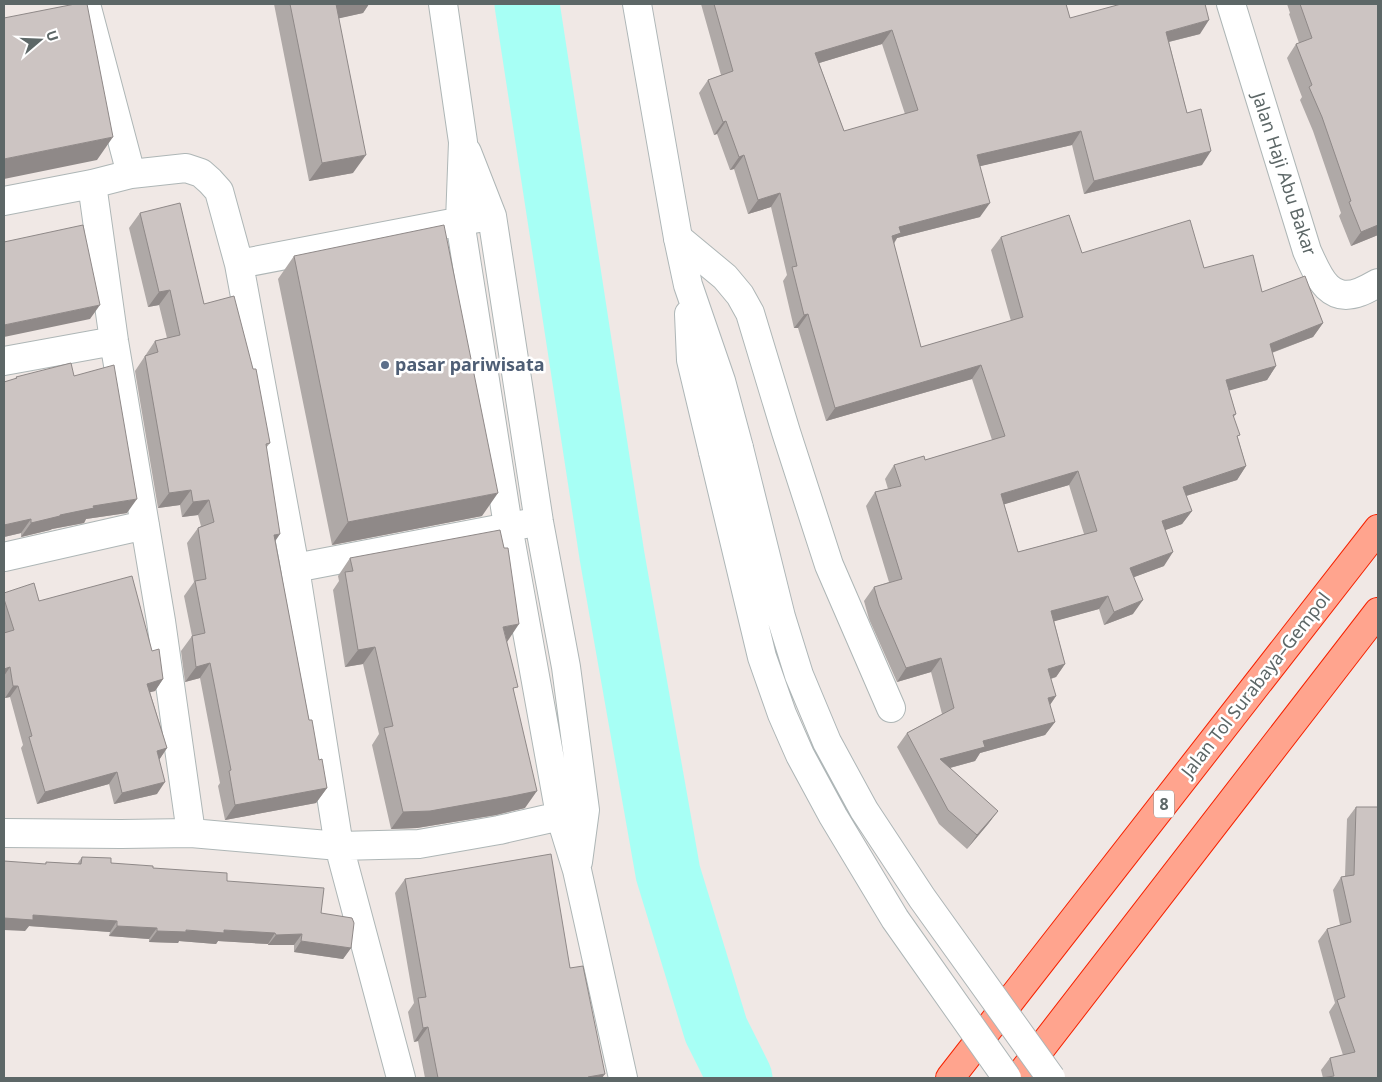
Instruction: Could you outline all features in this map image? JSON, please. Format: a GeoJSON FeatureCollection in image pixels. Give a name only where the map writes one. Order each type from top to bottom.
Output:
{"type":"FeatureCollection","features":[{"type":"Feature","properties":{"kind":"highway","name":"Jalan Tol Surabaya–Gempol"},"geometry":{"type":"LineString","coordinates":[[950,1078],[1378,529]]}},
{"type":"Feature","properties":{"kind":"highway"},"geometry":{"type":"LineString","coordinates":[[1018,1078],[1378,612]]}},
{"type":"Feature","properties":{"kind":"street"},"geometry":{"type":"LineString","coordinates":[[86,4],[131,174]]}},
{"type":"Feature","properties":{"kind":"street"},"geometry":{"type":"LineString","coordinates":[[443,4],[463,142],[460,221],[508,526],[572,813]]}},
{"type":"Feature","properties":{"kind":"street"},"geometry":{"type":"LineString","coordinates":[[637,4],[688,285],[721,381],[726,450],[762,657],[782,714],[800,755],[833,816],[895,920],[1007,1078]]}},
{"type":"Feature","properties":{"kind":"street","name":"Jalan Haji Abu Bakar"},"geometry":{"type":"LineString","coordinates":[[1231,4],[1307,251],[1319,276],[1332,291],[1347,295],[1361,292],[1378,283]]}},
{"type":"Feature","properties":{"kind":"street"},"geometry":{"type":"LineString","coordinates":[[463,142],[492,216],[539,522],[566,667],[572,813],[578,870],[623,1078]]}},
{"type":"Feature","properties":{"kind":"street"},"geometry":{"type":"LineString","coordinates":[[4,201],[92,184],[131,174],[186,168],[200,173],[219,191],[239,264],[295,568],[339,846],[401,1078]]}},
{"type":"Feature","properties":{"kind":"street"},"geometry":{"type":"LineString","coordinates":[[92,184],[114,341],[161,621],[191,832]]}},
{"type":"Feature","properties":{"kind":"street"},"geometry":{"type":"LineString","coordinates":[[239,264],[492,216]]}},
{"type":"Feature","properties":{"kind":"street"},"geometry":{"type":"LineString","coordinates":[[678,238],[725,277],[740,295],[750,313],[786,432],[830,565],[891,708]]}},
{"type":"Feature","properties":{"kind":"street"},"geometry":{"type":"LineString","coordinates":[[4,361],[114,341]]}},
{"type":"Feature","properties":{"kind":"street"},"geometry":{"type":"LineString","coordinates":[[726,450],[799,676],[827,742],[864,810],[922,898],[1051,1078]]}},
{"type":"Feature","properties":{"kind":"street"},"geometry":{"type":"LineString","coordinates":[[295,568],[508,526],[539,522]]}},
{"type":"Feature","properties":{"kind":"street"},"geometry":{"type":"LineString","coordinates":[[4,558],[145,525]]}},
{"type":"Feature","properties":{"kind":"street"},"geometry":{"type":"LineString","coordinates":[[6,825],[122,834],[191,832],[339,846],[419,844],[499,830],[572,813]]}},
{"type":"Feature","properties":{"kind":"building"},"geometry":{"type":"Polygon","coordinates":[[[75,4],[87,4],[113,137],[4,159],[4,18],[75,4]]]}},
{"type":"Feature","properties":{"kind":"building"},"geometry":{"type":"Polygon","coordinates":[[[290,4],[336,4],[366,155],[322,163],[290,4]]]}},
{"type":"Feature","properties":{"kind":"building"},"geometry":{"type":"Polygon","coordinates":[[[714,4],[1066,4],[1070,18],[1121,4],[1205,4],[1209,20],[1166,32],[1187,113],[1201,109],[1211,151],[1094,181],[1081,131],[977,155],[990,203],[899,227],[901,233],[892,236],[921,347],[1023,317],[1001,237],[1069,215],[1082,253],[1190,220],[1204,268],[1253,255],[1262,292],[1305,276],[1323,323],[1270,344],[1276,366],[1226,380],[1236,414],[1233,415],[1240,435],[1237,436],[1246,466],[1183,487],[1192,511],[1162,521],[1173,552],[1130,568],[1143,600],[1114,612],[1108,596],[1051,611],[1065,664],[1048,669],[1056,696],[1048,698],[1055,722],[983,741],[985,747],[940,759],[998,811],[977,835],[948,810],[907,733],[954,708],[941,658],[906,668],[879,605],[874,587],[902,579],[875,492],[901,486],[894,465],[924,456],[925,460],[1005,436],[981,365],[835,408],[808,314],[804,315],[792,267],[797,266],[780,193],[758,200],[744,155],[739,157],[726,121],[723,122],[708,80],[733,71],[714,4]],[[892,30],[815,53],[844,131],[918,110],[892,30]],[[1078,471],[1001,494],[1018,552],[1097,531],[1078,471]]]}},
{"type":"Feature","properties":{"kind":"building"},"geometry":{"type":"Polygon","coordinates":[[[1300,4],[1378,4],[1378,225],[1361,232],[1349,202],[1351,201],[1322,117],[1309,87],[1312,85],[1296,44],[1312,38],[1300,4]]]}},
{"type":"Feature","properties":{"kind":"building"},"geometry":{"type":"Polygon","coordinates":[[[180,203],[204,304],[234,296],[253,369],[256,369],[270,443],[266,444],[280,534],[274,535],[309,720],[312,720],[319,760],[322,759],[327,788],[235,805],[229,771],[231,770],[210,663],[196,667],[192,636],[205,633],[195,581],[206,579],[198,528],[214,522],[209,500],[193,502],[191,490],[169,493],[145,356],[158,352],[155,341],[180,335],[170,290],[159,292],[140,213],[180,203]]]}},
{"type":"Feature","properties":{"kind":"building"},"geometry":{"type":"Polygon","coordinates":[[[83,225],[100,305],[4,325],[4,242],[83,225]]]}},
{"type":"Feature","properties":{"kind":"building"},"geometry":{"type":"Polygon","coordinates":[[[444,225],[498,493],[348,522],[294,256],[444,225]]]}},
{"type":"Feature","properties":{"kind":"building"},"geometry":{"type":"Polygon","coordinates":[[[71,363],[74,376],[114,365],[137,499],[93,506],[94,508],[31,523],[31,519],[4,525],[4,382],[16,377],[71,363]]]}},
{"type":"Feature","properties":{"kind":"building"},"geometry":{"type":"Polygon","coordinates":[[[500,530],[504,548],[508,548],[519,624],[503,627],[518,687],[513,688],[537,791],[430,811],[403,812],[384,728],[393,726],[375,647],[358,650],[345,572],[353,571],[350,558],[500,530]]]}},
{"type":"Feature","properties":{"kind":"building"},"geometry":{"type":"Polygon","coordinates":[[[132,576],[152,651],[159,649],[163,679],[147,684],[167,748],[157,751],[165,782],[122,793],[117,772],[45,792],[29,737],[32,736],[18,686],[13,686],[10,667],[4,669],[4,633],[14,630],[4,599],[4,593],[34,583],[39,601],[132,576]]]}},
{"type":"Feature","properties":{"kind":"building"},"geometry":{"type":"Polygon","coordinates":[[[1356,807],[1378,807],[1378,1078],[1322,1078],[1334,1076],[1330,1058],[1355,1052],[1337,1000],[1345,997],[1327,929],[1351,922],[1341,877],[1354,875],[1356,807]]]}},
{"type":"Feature","properties":{"kind":"building"},"geometry":{"type":"Polygon","coordinates":[[[551,854],[570,968],[583,966],[605,1074],[589,1078],[438,1078],[428,1027],[423,1028],[418,998],[426,997],[405,879],[551,854]]]}},
{"type":"Feature","properties":{"kind":"building"},"geometry":{"type":"Polygon","coordinates":[[[82,857],[111,858],[111,863],[153,866],[153,868],[227,873],[227,881],[324,888],[321,913],[352,918],[354,923],[351,948],[301,941],[302,934],[276,935],[275,933],[224,930],[224,933],[186,930],[186,932],[157,931],[157,928],[117,926],[117,921],[33,915],[33,920],[4,918],[4,861],[81,864],[82,857]]]}},
{"type":"Feature","properties":{"kind":"waterway"},"geometry":{"type":"LineString","coordinates":[[527,4],[612,556],[668,873],[716,1030],[740,1078]]}},
{"type":"Feature","properties":{"kind":"place","name":"pasar pariwisata"},"geometry":{"type":"Point","coordinates":[385,365]}}]}
